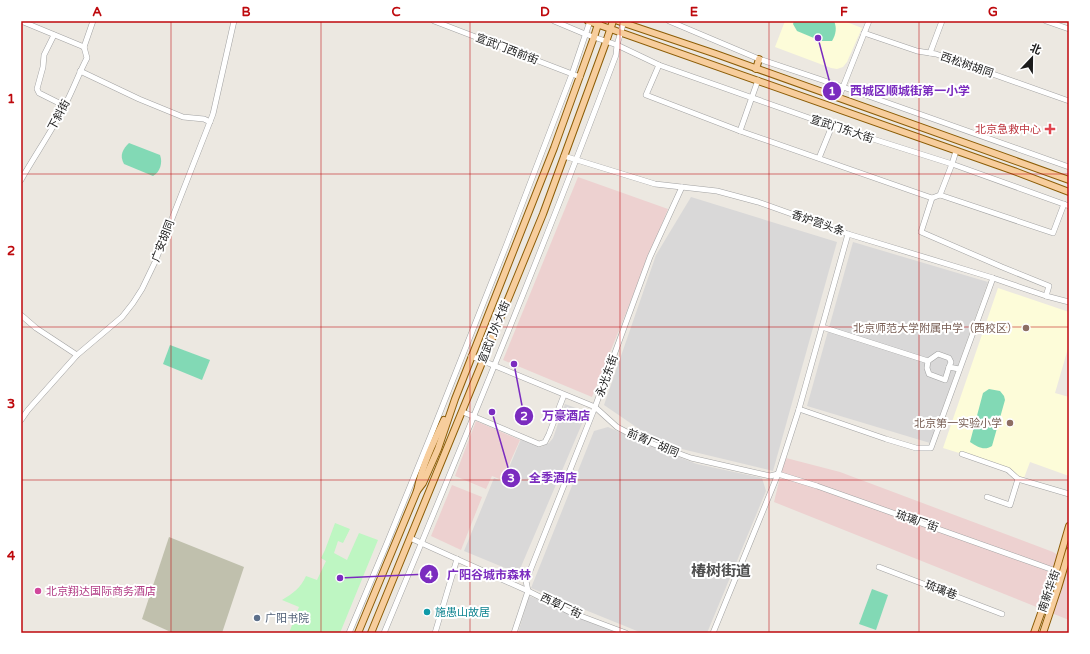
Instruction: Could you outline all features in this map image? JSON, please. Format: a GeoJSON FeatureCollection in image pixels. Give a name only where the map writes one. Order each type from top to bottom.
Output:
{"type":"FeatureCollection","features":[{"type":"Feature","properties":{"kind":"main road","name":"宣武门东大街"},"geometry":{"type":"LineString","coordinates":[[589,21],[599,23],[623,34],[758,80],[1066,191]]}},
{"type":"Feature","properties":{"kind":"main road","name":"宣武门外大街"},"geometry":{"type":"LineString","coordinates":[[371,633],[463,412],[542,214],[613,21]]}},
{"type":"Feature","properties":{"kind":"main road"},"geometry":{"type":"LineString","coordinates":[[618,21],[625,22],[1069,180]]}},
{"type":"Feature","properties":{"kind":"main road","name":"宣武门外大街"},"geometry":{"type":"LineString","coordinates":[[358,633],[417,491],[423,483],[438,449],[471,356],[554,148],[599,23]]}},
{"type":"Feature","properties":{"kind":"main road"},"geometry":{"type":"LineString","coordinates":[[756,69],[760,59]]}},
{"type":"Feature","properties":{"kind":"main road"},"geometry":{"type":"LineString","coordinates":[[1066,191],[1069,196]]}},
{"type":"Feature","properties":{"kind":"main road","name":"南新华街"},"geometry":{"type":"LineString","coordinates":[[1034,633],[1056,571],[1069,526]]}},
{"type":"Feature","properties":{"kind":"main road","name":"南新华街"},"geometry":{"type":"LineString","coordinates":[[1043,633],[1069,551]]}},
{"type":"Feature","properties":{"kind":"street"},"geometry":{"type":"LineString","coordinates":[[21,21],[32,23],[54,35],[84,47]]}},
{"type":"Feature","properties":{"kind":"street","name":"下斜街"},"geometry":{"type":"LineString","coordinates":[[21,180],[65,106],[87,58],[84,47],[93,21]]}},
{"type":"Feature","properties":{"kind":"street","name":"广安胡同"},"geometry":{"type":"LineString","coordinates":[[21,420],[76,355],[122,317],[142,289],[155,262],[213,114],[234,21]]}},
{"type":"Feature","properties":{"kind":"street","name":"宣武门西前街"},"geometry":{"type":"LineString","coordinates":[[434,21],[580,77]]}},
{"type":"Feature","properties":{"kind":"street","name":"宣武门东大街"},"geometry":{"type":"LineString","coordinates":[[554,21],[594,38],[617,45],[659,65],[832,126],[952,164],[1067,205]]}},
{"type":"Feature","properties":{"kind":"street"},"geometry":{"type":"LineString","coordinates":[[349,633],[388,543],[509,239],[572,74],[589,21]]}},
{"type":"Feature","properties":{"kind":"street"},"geometry":{"type":"LineString","coordinates":[[669,21],[760,59],[1069,167]]}},
{"type":"Feature","properties":{"kind":"street"},"geometry":{"type":"LineString","coordinates":[[839,98],[869,21]]}},
{"type":"Feature","properties":{"kind":"street"},"geometry":{"type":"LineString","coordinates":[[930,53],[942,21]]}},
{"type":"Feature","properties":{"kind":"street"},"geometry":{"type":"LineString","coordinates":[[1046,21],[1069,29]]}},
{"type":"Feature","properties":{"kind":"street"},"geometry":{"type":"LineString","coordinates":[[384,633],[577,160],[616,55],[617,45],[625,22]]}},
{"type":"Feature","properties":{"kind":"street","name":"西松树胡同"},"geometry":{"type":"LineString","coordinates":[[864,33],[917,51],[930,53],[1069,101]]}},
{"type":"Feature","properties":{"kind":"street"},"geometry":{"type":"LineString","coordinates":[[54,35],[44,55],[37,89],[39,93],[65,106]]}},
{"type":"Feature","properties":{"kind":"street"},"geometry":{"type":"LineString","coordinates":[[659,65],[646,95],[932,198],[940,195],[1053,233],[1067,205]]}},
{"type":"Feature","properties":{"kind":"street"},"geometry":{"type":"LineString","coordinates":[[80,71],[139,99],[183,117],[204,119],[210,122]]}},
{"type":"Feature","properties":{"kind":"street"},"geometry":{"type":"LineString","coordinates":[[740,130],[758,80]]}},
{"type":"Feature","properties":{"kind":"street"},"geometry":{"type":"LineString","coordinates":[[819,158],[832,126]]}},
{"type":"Feature","properties":{"kind":"street"},"geometry":{"type":"LineString","coordinates":[[940,195],[956,151]]}},
{"type":"Feature","properties":{"kind":"street","name":"香炉营头条"},"geometry":{"type":"LineString","coordinates":[[564,156],[655,184],[717,191],[758,202],[848,234],[1069,302]]}},
{"type":"Feature","properties":{"kind":"street","name":"永光东街"},"geometry":{"type":"LineString","coordinates":[[514,633],[528,591],[526,581],[595,408],[650,257],[682,187]]}},
{"type":"Feature","properties":{"kind":"street"},"geometry":{"type":"LineString","coordinates":[[932,198],[920,232],[1049,286],[1046,296]]}},
{"type":"Feature","properties":{"kind":"street"},"geometry":{"type":"LineString","coordinates":[[713,633],[778,474],[799,408],[848,234]]}},
{"type":"Feature","properties":{"kind":"street"},"geometry":{"type":"LineString","coordinates":[[799,408],[901,444],[916,448],[932,448],[993,278]]}},
{"type":"Feature","properties":{"kind":"street"},"geometry":{"type":"LineString","coordinates":[[21,314],[36,328],[76,355]]}},
{"type":"Feature","properties":{"kind":"street"},"geometry":{"type":"LineString","coordinates":[[822,327],[928,361]]}},
{"type":"Feature","properties":{"kind":"street"},"geometry":{"type":"LineString","coordinates":[[938,354],[949,358],[951,362],[945,380],[929,374],[927,368],[928,361],[938,354]]}},
{"type":"Feature","properties":{"kind":"street","name":"前青厂胡同"},"geometry":{"type":"LineString","coordinates":[[471,356],[595,408],[617,427],[638,438],[683,456],[770,476],[778,474]]}},
{"type":"Feature","properties":{"kind":"street"},"geometry":{"type":"LineString","coordinates":[[949,367],[960,369]]}},
{"type":"Feature","properties":{"kind":"street"},"geometry":{"type":"LineString","coordinates":[[463,412],[539,444],[545,442],[564,395]]}},
{"type":"Feature","properties":{"kind":"street"},"geometry":{"type":"LineString","coordinates":[[962,454],[1008,470],[1018,478],[1069,494]]}},
{"type":"Feature","properties":{"kind":"street","name":"琉璃厂街"},"geometry":{"type":"LineString","coordinates":[[778,474],[1056,571]]}},
{"type":"Feature","properties":{"kind":"street"},"geometry":{"type":"LineString","coordinates":[[987,498],[1010,505],[1018,478]]}},
{"type":"Feature","properties":{"kind":"street","name":"西草厂街"},"geometry":{"type":"LineString","coordinates":[[410,538],[528,591],[570,612],[626,633]]}},
{"type":"Feature","properties":{"kind":"street"},"geometry":{"type":"LineString","coordinates":[[435,633],[456,559]]}},
{"type":"Feature","properties":{"kind":"street","name":"琉璃巷"},"geometry":{"type":"LineString","coordinates":[[879,567],[1002,614]]}},
{"type":"Feature","properties":{"kind":"shaded area"},"geometry":{"type":"Polygon","coordinates":[[[785,21],[844,21],[862,28],[847,62],[843,67],[837,69],[775,47],[785,21]]]}},
{"type":"Feature","properties":{"kind":"shaded area"},"geometry":{"type":"Polygon","coordinates":[[[578,177],[668,209],[592,397],[503,360],[578,177]]]}},
{"type":"Feature","properties":{"kind":"shaded area"},"geometry":{"type":"Polygon","coordinates":[[[691,197],[837,242],[773,471],[661,444],[604,405],[656,255],[691,197]]]}},
{"type":"Feature","properties":{"kind":"shaded area"},"geometry":{"type":"Polygon","coordinates":[[[853,242],[988,282],[930,443],[807,406],[853,242]]]}},
{"type":"Feature","properties":{"kind":"shaded area"},"geometry":{"type":"Polygon","coordinates":[[[998,288],[1069,312],[1069,345],[1055,393],[1069,397],[1069,476],[1030,462],[1024,478],[1017,476],[1011,469],[943,448],[998,288]]]}},
{"type":"Feature","properties":{"kind":"shaded area"},"geometry":{"type":"Polygon","coordinates":[[[565,404],[587,412],[520,569],[515,572],[464,551],[494,478],[503,482],[521,439],[541,447],[549,443],[553,438],[565,404]]]}},
{"type":"Feature","properties":{"kind":"shaded area"},"geometry":{"type":"Polygon","coordinates":[[[476,421],[520,440],[502,480],[492,476],[486,489],[455,476],[476,421]]]}},
{"type":"Feature","properties":{"kind":"shaded area"},"geometry":{"type":"Polygon","coordinates":[[[608,427],[660,450],[697,464],[762,478],[766,491],[707,633],[642,633],[531,588],[594,431],[608,427]]]}},
{"type":"Feature","properties":{"kind":"shaded area"},"geometry":{"type":"Polygon","coordinates":[[[786,458],[840,472],[1053,552],[1069,561],[1069,620],[774,502],[786,458]]]}},
{"type":"Feature","properties":{"kind":"shaded area"},"geometry":{"type":"Polygon","coordinates":[[[452,485],[482,497],[461,550],[431,536],[452,485]]]}},
{"type":"Feature","properties":{"kind":"shaded area"},"geometry":{"type":"Polygon","coordinates":[[[169,537],[244,567],[222,633],[173,633],[142,619],[169,537]]]}},
{"type":"Feature","properties":{"kind":"shaded area"},"geometry":{"type":"Polygon","coordinates":[[[529,596],[621,633],[518,633],[529,596]]]}},
{"type":"Feature","properties":{"kind":"green space"},"geometry":{"type":"Polygon","coordinates":[[[794,21],[834,21],[836,31],[832,41],[821,41],[797,31],[793,24],[794,21]]]}},
{"type":"Feature","properties":{"kind":"green space"},"geometry":{"type":"Polygon","coordinates":[[[129,143],[160,155],[161,164],[159,170],[153,176],[124,164],[122,152],[129,143]]]}},
{"type":"Feature","properties":{"kind":"green space"},"geometry":{"type":"Polygon","coordinates":[[[170,345],[210,360],[202,380],[163,364],[170,345]]]}},
{"type":"Feature","properties":{"kind":"green space"},"geometry":{"type":"Polygon","coordinates":[[[989,389],[1000,391],[1005,400],[992,446],[984,448],[978,447],[970,442],[983,393],[989,389]]]}},
{"type":"Feature","properties":{"kind":"green space"},"geometry":{"type":"Polygon","coordinates":[[[335,523],[350,529],[343,543],[338,541],[334,553],[347,560],[359,533],[378,540],[340,633],[289,633],[299,607],[282,600],[299,587],[306,576],[317,580],[326,561],[321,558],[335,523]]]}},
{"type":"Feature","properties":{"kind":"green space"},"geometry":{"type":"Polygon","coordinates":[[[872,589],[888,595],[876,630],[859,624],[872,589]]]}},
{"type":"Feature","properties":{"kind":"place","name":"西城区顺城街第一小学"},"geometry":{"type":"Point","coordinates":[818,38]}},
{"type":"Feature","properties":{"kind":"place","name":"北京急救中心"},"geometry":{"type":"Point","coordinates":[1050,129]}},
{"type":"Feature","properties":{"kind":"place","name":"北京师范大学附属中学（西校区）"},"geometry":{"type":"Point","coordinates":[1026,328]}},
{"type":"Feature","properties":{"kind":"place","name":"万豪酒店"},"geometry":{"type":"Point","coordinates":[514,364]}},
{"type":"Feature","properties":{"kind":"place","name":"全季酒店"},"geometry":{"type":"Point","coordinates":[492,412]}},
{"type":"Feature","properties":{"kind":"place","name":"北京第一实验小学"},"geometry":{"type":"Point","coordinates":[1010,423]}},
{"type":"Feature","properties":{"kind":"place","name":"广阳谷城市森林"},"geometry":{"type":"Point","coordinates":[340,578]}},
{"type":"Feature","properties":{"kind":"place","name":"北京翔达国际商务酒店"},"geometry":{"type":"Point","coordinates":[38,591]}},
{"type":"Feature","properties":{"kind":"place","name":"施愚山故居"},"geometry":{"type":"Point","coordinates":[427,612]}},
{"type":"Feature","properties":{"kind":"place","name":"广阳书院"},"geometry":{"type":"Point","coordinates":[257,618]}},
{"type":"Feature","properties":{"kind":"district","name":"椿树街道"},"geometry":{"type":"Point","coordinates":[721,571]}}]}
